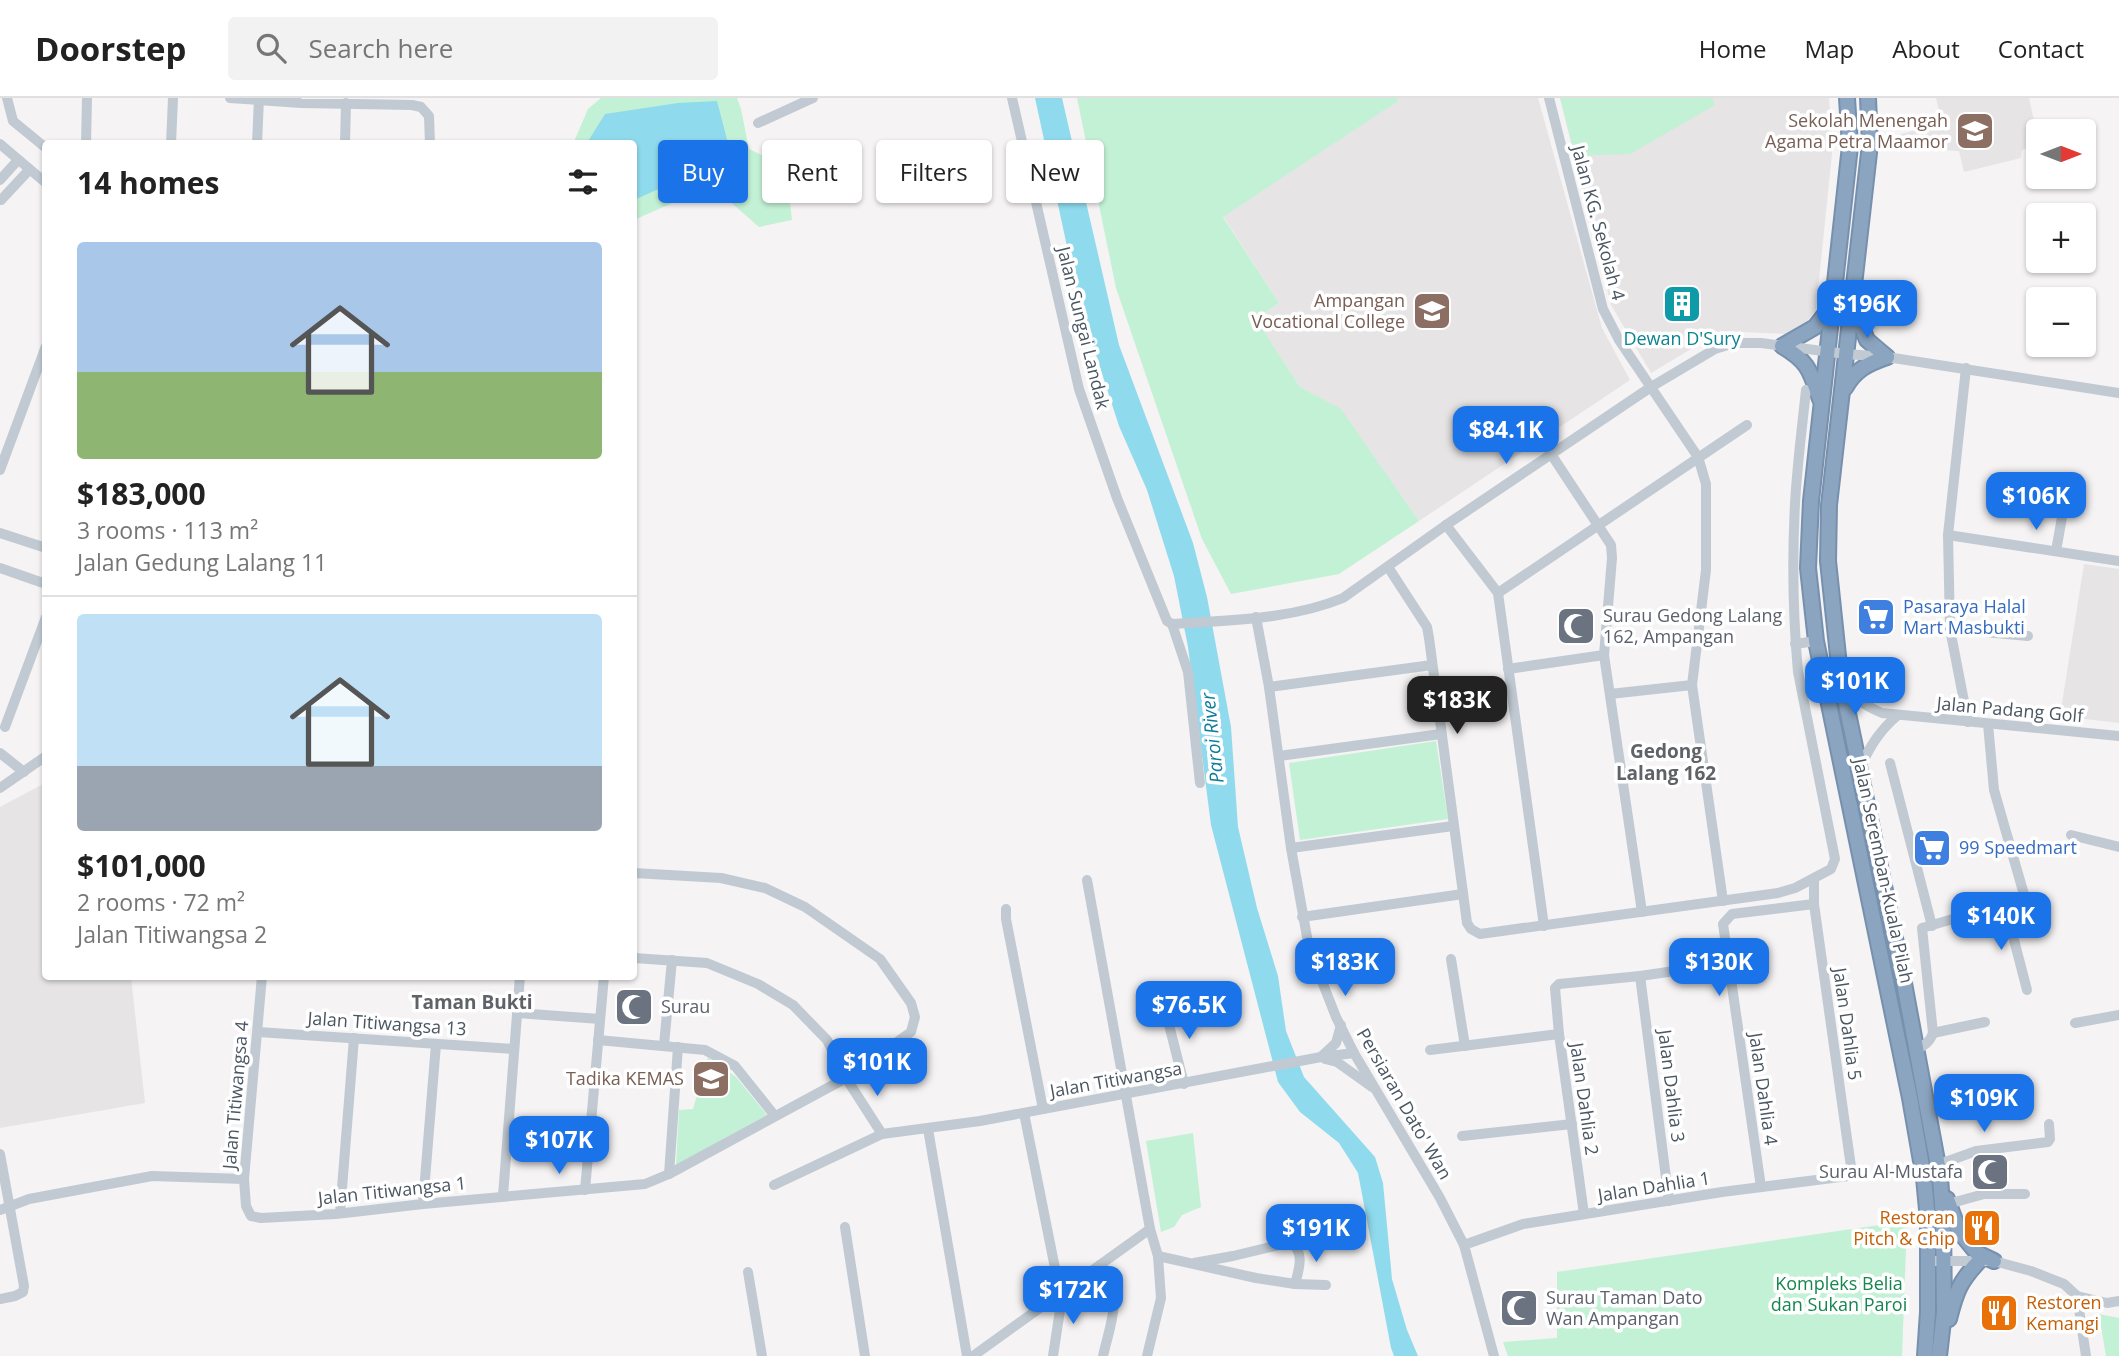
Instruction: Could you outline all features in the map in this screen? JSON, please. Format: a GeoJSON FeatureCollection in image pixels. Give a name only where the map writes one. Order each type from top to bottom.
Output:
{"type":"FeatureCollection","features":[{"type":"Feature","properties":{"kind":"highway","name":"Jalan Seremban-Kuala Pilah"},"geometry":{"type":"LineString","coordinates":[[1847,98],[1850,146],[1811,501],[1808,568],[1816,641],[1924,1178],[1928,1220],[1944,1312],[1940,1356]]}},
{"type":"Feature","properties":{"kind":"highway","name":"Jalan Seremban-Kuala Pilah"},"geometry":{"type":"LineString","coordinates":[[1868,98],[1870,144],[1829,505],[1828,561],[1840,674],[1901,967],[1939,1171],[1943,1219],[1926,1356]]}},
{"type":"Feature","properties":{"kind":"highway"},"geometry":{"type":"LineString","coordinates":[[1842,396],[1852,376],[1866,365],[1887,357],[1867,340],[1857,319],[1853,299]]}},
{"type":"Feature","properties":{"kind":"highway"},"geometry":{"type":"LineString","coordinates":[[1821,404],[1811,372],[1800,357],[1782,346],[1815,327],[1833,303]]}},
{"type":"Feature","properties":{"kind":"highway"},"geometry":{"type":"LineString","coordinates":[[1917,1138],[1924,1135],[1919,1098],[1923,1088]]}},
{"type":"Feature","properties":{"kind":"highway"},"geometry":{"type":"LineString","coordinates":[[1939,1171],[1959,1231],[1977,1253],[1987,1260],[1964,1277],[1956,1292],[1940,1356]]}},
{"type":"Feature","properties":{"kind":"street"},"geometry":{"type":"LineString","coordinates":[[6,98],[13,121],[42,146]]}},
{"type":"Feature","properties":{"kind":"street"},"geometry":{"type":"LineString","coordinates":[[86,140],[87,98]]}},
{"type":"Feature","properties":{"kind":"street"},"geometry":{"type":"LineString","coordinates":[[171,140],[173,98]]}},
{"type":"Feature","properties":{"kind":"street"},"geometry":{"type":"LineString","coordinates":[[230,98],[301,103],[412,105],[421,107],[429,116],[430,140]]}},
{"type":"Feature","properties":{"kind":"street"},"geometry":{"type":"LineString","coordinates":[[758,123],[813,98]]}},
{"type":"Feature","properties":{"kind":"street","name":"Jalan Sungai Landak"},"geometry":{"type":"LineString","coordinates":[[1012,98],[1079,389],[1137,549],[1167,621],[1172,624],[1188,672],[1200,783]]}},
{"type":"Feature","properties":{"kind":"street","name":"Jalan KG. Sekolah 4"},"geometry":{"type":"LineString","coordinates":[[1549,98],[1603,309],[1619,340],[1698,457]]}},
{"type":"Feature","properties":{"kind":"street"},"geometry":{"type":"LineString","coordinates":[[257,140],[259,99]]}},
{"type":"Feature","properties":{"kind":"street"},"geometry":{"type":"LineString","coordinates":[[345,140],[346,103]]}},
{"type":"Feature","properties":{"kind":"street"},"geometry":{"type":"LineString","coordinates":[[0,144],[42,180]]}},
{"type":"Feature","properties":{"kind":"street"},"geometry":{"type":"LineString","coordinates":[[0,180],[18,160]]}},
{"type":"Feature","properties":{"kind":"street"},"geometry":{"type":"LineString","coordinates":[[0,201],[29,170]]}},
{"type":"Feature","properties":{"kind":"street"},"geometry":{"type":"LineString","coordinates":[[1172,624],[1256,617],[1328,604],[1350,594],[1446,525],[1651,387],[1714,349],[1734,343],[1887,357],[2119,393]]}},
{"type":"Feature","properties":{"kind":"street"},"geometry":{"type":"LineString","coordinates":[[0,470],[42,357]]}},
{"type":"Feature","properties":{"kind":"street"},"geometry":{"type":"LineString","coordinates":[[1966,368],[1948,535],[1950,629],[1968,722]]}},
{"type":"Feature","properties":{"kind":"street"},"geometry":{"type":"LineString","coordinates":[[1388,567],[1427,627],[1467,923],[1471,929],[1480,934],[1723,901],[1778,893],[1814,880],[1831,869],[1835,859],[1798,672],[1795,643],[1795,502],[1806,390]]}},
{"type":"Feature","properties":{"kind":"street"},"geometry":{"type":"LineString","coordinates":[[1498,593],[1747,425]]}},
{"type":"Feature","properties":{"kind":"street"},"geometry":{"type":"LineString","coordinates":[[1551,454],[1611,545],[1604,655],[1642,912]]}},
{"type":"Feature","properties":{"kind":"street"},"geometry":{"type":"LineString","coordinates":[[1698,457],[1706,484],[1706,570],[1692,685],[1723,901]]}},
{"type":"Feature","properties":{"kind":"street"},"geometry":{"type":"LineString","coordinates":[[2056,551],[2068,478]]}},
{"type":"Feature","properties":{"kind":"street"},"geometry":{"type":"LineString","coordinates":[[1446,525],[1498,593],[1544,926]]}},
{"type":"Feature","properties":{"kind":"street"},"geometry":{"type":"LineString","coordinates":[[0,533],[42,547]]}},
{"type":"Feature","properties":{"kind":"street"},"geometry":{"type":"LineString","coordinates":[[1948,535],[2119,561]]}},
{"type":"Feature","properties":{"kind":"street"},"geometry":{"type":"LineString","coordinates":[[0,568],[42,583]]}},
{"type":"Feature","properties":{"kind":"street","name":"Persiaran Dato' Wan"},"geometry":{"type":"LineString","coordinates":[[1256,617],[1309,948],[1354,1052],[1440,1198],[1464,1245],[1494,1356]]}},
{"type":"Feature","properties":{"kind":"street"},"geometry":{"type":"LineString","coordinates":[[5,727],[42,628]]}},
{"type":"Feature","properties":{"kind":"street"},"geometry":{"type":"LineString","coordinates":[[1950,629],[2028,636]]}},
{"type":"Feature","properties":{"kind":"street"},"geometry":{"type":"LineString","coordinates":[[1795,643],[1816,641]]}},
{"type":"Feature","properties":{"kind":"street"},"geometry":{"type":"LineString","coordinates":[[1508,669],[1604,655]]}},
{"type":"Feature","properties":{"kind":"street"},"geometry":{"type":"LineString","coordinates":[[1269,687],[1433,665]]}},
{"type":"Feature","properties":{"kind":"street","name":"Jalan Padang Golf"},"geometry":{"type":"LineString","coordinates":[[1840,674],[1852,693],[1865,706],[1882,713],[2119,736]]}},
{"type":"Feature","properties":{"kind":"street"},"geometry":{"type":"LineString","coordinates":[[1610,694],[1692,685]]}},
{"type":"Feature","properties":{"kind":"street"},"geometry":{"type":"LineString","coordinates":[[1859,772],[1871,744],[1886,725],[1899,715]]}},
{"type":"Feature","properties":{"kind":"street"},"geometry":{"type":"LineString","coordinates":[[1927,927],[2025,898],[1994,790],[1988,724]]}},
{"type":"Feature","properties":{"kind":"street"},"geometry":{"type":"LineString","coordinates":[[1279,756],[1441,734]]}},
{"type":"Feature","properties":{"kind":"street"},"geometry":{"type":"LineString","coordinates":[[0,753],[24,772]]}},
{"type":"Feature","properties":{"kind":"street"},"geometry":{"type":"LineString","coordinates":[[0,789],[42,759]]}},
{"type":"Feature","properties":{"kind":"street"},"geometry":{"type":"LineString","coordinates":[[1890,764],[1927,927],[1933,1033],[1926,1045],[1916,1050]]}},
{"type":"Feature","properties":{"kind":"street"},"geometry":{"type":"LineString","coordinates":[[1291,848],[1453,826]]}},
{"type":"Feature","properties":{"kind":"street"},"geometry":{"type":"LineString","coordinates":[[2071,835],[2119,847]]}},
{"type":"Feature","properties":{"kind":"street","name":"Jalan Titiwangsa 1"},"geometry":{"type":"LineString","coordinates":[[251,1216],[261,1218],[340,1213],[645,1184],[669,1174],[846,1078],[911,1032],[915,1017],[911,1003],[880,959],[804,907],[765,888],[721,878],[637,873]]}},
{"type":"Feature","properties":{"kind":"street"},"geometry":{"type":"LineString","coordinates":[[1087,880],[1150,1229],[1158,1256],[1161,1298],[1147,1356]]}},
{"type":"Feature","properties":{"kind":"street","name":"Jalan Dahlia 5"},"geometry":{"type":"LineString","coordinates":[[1814,880],[1814,904],[1852,1174]]}},
{"type":"Feature","properties":{"kind":"street"},"geometry":{"type":"LineString","coordinates":[[1302,917],[1463,894]]}},
{"type":"Feature","properties":{"kind":"street","name":"Jalan Dahlia 4"},"geometry":{"type":"LineString","coordinates":[[1761,1187],[1723,924],[1732,914],[1814,904]]}},
{"type":"Feature","properties":{"kind":"street"},"geometry":{"type":"LineString","coordinates":[[2005,905],[2027,990]]}},
{"type":"Feature","properties":{"kind":"street"},"geometry":{"type":"LineString","coordinates":[[1006,909],[1043,1109]]}},
{"type":"Feature","properties":{"kind":"street"},"geometry":{"type":"LineString","coordinates":[[637,958],[706,963],[758,984],[793,1005],[827,1040],[846,1078],[882,1133],[775,1185]]}},
{"type":"Feature","properties":{"kind":"street"},"geometry":{"type":"LineString","coordinates":[[1451,959],[1465,1046]]}},
{"type":"Feature","properties":{"kind":"street"},"geometry":{"type":"LineString","coordinates":[[664,1045],[672,960]]}},
{"type":"Feature","properties":{"kind":"street"},"geometry":{"type":"LineString","coordinates":[[1640,976],[1730,963]]}},
{"type":"Feature","properties":{"kind":"street","name":"Jalan Dahlia 2"},"geometry":{"type":"LineString","coordinates":[[1584,1214],[1555,988],[1559,984],[1640,976]]}},
{"type":"Feature","properties":{"kind":"street","name":"Jalan Dahlia 3"},"geometry":{"type":"LineString","coordinates":[[1640,976],[1669,1201]]}},
{"type":"Feature","properties":{"kind":"street","name":"Jalan Titiwangsa 4"},"geometry":{"type":"LineString","coordinates":[[251,1216],[246,1206],[244,1179],[262,980]]}},
{"type":"Feature","properties":{"kind":"street"},"geometry":{"type":"LineString","coordinates":[[503,1196],[520,980]]}},
{"type":"Feature","properties":{"kind":"street"},"geometry":{"type":"LineString","coordinates":[[585,1190],[604,980]]}},
{"type":"Feature","properties":{"kind":"street"},"geometry":{"type":"LineString","coordinates":[[1164,1005],[1184,1084]]}},
{"type":"Feature","properties":{"kind":"street"},"geometry":{"type":"LineString","coordinates":[[517,1013],[600,1019]]}},
{"type":"Feature","properties":{"kind":"street"},"geometry":{"type":"LineString","coordinates":[[2075,1023],[2119,1015]]}},
{"type":"Feature","properties":{"kind":"street"},"geometry":{"type":"LineString","coordinates":[[1933,1033],[1985,1021]]}},
{"type":"Feature","properties":{"kind":"street"},"geometry":{"type":"LineString","coordinates":[[1320,1057],[1336,1043],[1341,1025]]}},
{"type":"Feature","properties":{"kind":"street","name":"Jalan Titiwangsa 13"},"geometry":{"type":"LineString","coordinates":[[258,1032],[514,1049]]}},
{"type":"Feature","properties":{"kind":"street"},"geometry":{"type":"LineString","coordinates":[[1430,1050],[1559,1034]]}},
{"type":"Feature","properties":{"kind":"street"},"geometry":{"type":"LineString","coordinates":[[340,1213],[354,1038]]}},
{"type":"Feature","properties":{"kind":"street"},"geometry":{"type":"LineString","coordinates":[[598,1040],[705,1050],[735,1066],[775,1116]]}},
{"type":"Feature","properties":{"kind":"street"},"geometry":{"type":"LineString","coordinates":[[423,1204],[436,1044]]}},
{"type":"Feature","properties":{"kind":"street"},"geometry":{"type":"LineString","coordinates":[[669,1174],[678,1047]]}},
{"type":"Feature","properties":{"kind":"street","name":"Jalan Titiwangsa"},"geometry":{"type":"LineString","coordinates":[[882,1133],[928,1129],[1024,1113],[1354,1052]]}},
{"type":"Feature","properties":{"kind":"street"},"geometry":{"type":"LineString","coordinates":[[1320,1057],[1337,1062],[1375,1089]]}},
{"type":"Feature","properties":{"kind":"street"},"geometry":{"type":"LineString","coordinates":[[1024,1113],[1060,1293],[1053,1356]]}},
{"type":"Feature","properties":{"kind":"street"},"geometry":{"type":"LineString","coordinates":[[1462,1136],[1572,1124]]}},
{"type":"Feature","properties":{"kind":"street"},"geometry":{"type":"LineString","coordinates":[[1939,1171],[1976,1151],[2045,1143],[2050,1139],[2049,1124]]}},
{"type":"Feature","properties":{"kind":"street"},"geometry":{"type":"LineString","coordinates":[[928,1129],[967,1356]]}},
{"type":"Feature","properties":{"kind":"street"},"geometry":{"type":"LineString","coordinates":[[0,1154],[24,1286],[23,1292],[0,1299]]}},
{"type":"Feature","properties":{"kind":"street","name":"Jalan Dahlia 1"},"geometry":{"type":"LineString","coordinates":[[1464,1245],[1523,1224],[1852,1174]]}},
{"type":"Feature","properties":{"kind":"street"},"geometry":{"type":"LineString","coordinates":[[0,1210],[29,1199],[152,1176],[244,1179]]}},
{"type":"Feature","properties":{"kind":"street"},"geometry":{"type":"LineString","coordinates":[[1948,1204],[1989,1193],[2025,1194]]}},
{"type":"Feature","properties":{"kind":"street"},"geometry":{"type":"LineString","coordinates":[[845,1227],[865,1356]]}},
{"type":"Feature","properties":{"kind":"street"},"geometry":{"type":"LineString","coordinates":[[973,1356],[1150,1229]]}},
{"type":"Feature","properties":{"kind":"street"},"geometry":{"type":"LineString","coordinates":[[1296,1246],[1322,1236]]}},
{"type":"Feature","properties":{"kind":"street"},"geometry":{"type":"LineString","coordinates":[[1194,1263],[1288,1242],[1296,1246],[1300,1255],[1295,1284]]}},
{"type":"Feature","properties":{"kind":"street"},"geometry":{"type":"LineString","coordinates":[[1158,1256],[1256,1278],[1326,1285]]}},
{"type":"Feature","properties":{"kind":"street"},"geometry":{"type":"LineString","coordinates":[[1936,1261],[1987,1260],[2031,1270],[2064,1284],[2077,1296],[2107,1303],[2119,1301]]}},
{"type":"Feature","properties":{"kind":"street"},"geometry":{"type":"LineString","coordinates":[[1100,1265],[1110,1278],[1115,1302],[1103,1356]]}},
{"type":"Feature","properties":{"kind":"street"},"geometry":{"type":"LineString","coordinates":[[748,1272],[762,1356]]}},
{"type":"Feature","properties":{"kind":"street"},"geometry":{"type":"LineString","coordinates":[[2077,1296],[2086,1356]]}},
{"type":"Feature","properties":{"kind":"shaded area","name":"Ampangan Vocational College"},"geometry":{"type":"Polygon","coordinates":[[[1397,98],[1538,98],[1602,328],[1630,380],[1419,521],[1341,410],[1300,387],[1256,319],[1279,303],[1223,216],[1397,101],[1397,98]]]}},
{"type":"Feature","properties":{"kind":"shaded area"},"geometry":{"type":"Polygon","coordinates":[[[1560,98],[1829,98],[1833,144],[1816,309],[1806,323],[1787,334],[1721,331],[1651,373],[1611,305],[1560,98]]]}},
{"type":"Feature","properties":{"kind":"shaded area","name":"Sekolah Menengah Agama Petra Maamor"},"geometry":{"type":"Polygon","coordinates":[[[1936,98],[2029,98],[2034,119],[2026,119],[2026,149],[2022,150],[2021,158],[1964,172],[1959,151],[1884,147],[1886,138],[1942,123],[1936,98]]]}},
{"type":"Feature","properties":{"kind":"shaded area"},"geometry":{"type":"Polygon","coordinates":[[[2084,564],[2119,569],[2119,723],[2060,716],[2084,564]]]}},
{"type":"Feature","properties":{"kind":"shaded area"},"geometry":{"type":"Polygon","coordinates":[[[42,785],[42,980],[131,980],[145,1103],[0,1128],[0,807],[42,785]]]}},
{"type":"Feature","properties":{"kind":"green space"},"geometry":{"type":"Polygon","coordinates":[[[601,98],[737,98],[747,140],[658,140],[658,203],[672,203],[637,219],[637,140],[575,140],[588,109],[601,98]]]}},
{"type":"Feature","properties":{"kind":"green space"},"geometry":{"type":"Polygon","coordinates":[[[1077,98],[1397,98],[1398,101],[1223,217],[1279,303],[1256,319],[1300,387],[1341,409],[1419,521],[1339,574],[1231,594],[1202,539],[1116,288],[1099,203],[1104,203],[1104,140],[1086,140],[1077,98]]]}},
{"type":"Feature","properties":{"kind":"green space"},"geometry":{"type":"Polygon","coordinates":[[[1560,98],[1712,98],[1715,105],[1630,154],[1575,156],[1560,98]]]}},
{"type":"Feature","properties":{"kind":"green space"},"geometry":{"type":"Polygon","coordinates":[[[748,144],[749,149],[762,155],[762,203],[790,203],[792,220],[759,227],[732,203],[748,203],[748,144]]]}},
{"type":"Feature","properties":{"kind":"green space"},"geometry":{"type":"Polygon","coordinates":[[[1436,741],[1448,819],[1300,840],[1289,763],[1436,741]]]}},
{"type":"Feature","properties":{"kind":"green space"},"geometry":{"type":"Polygon","coordinates":[[[708,1057],[736,1077],[767,1115],[676,1165],[679,1110],[693,1109],[708,1057]]]}},
{"type":"Feature","properties":{"kind":"green space"},"geometry":{"type":"Polygon","coordinates":[[[1193,1133],[1201,1207],[1182,1215],[1174,1227],[1161,1232],[1146,1141],[1193,1133]]]}},
{"type":"Feature","properties":{"kind":"green space","name":"Kompleks Belia dan Sukan Paroi"},"geometry":{"type":"Polygon","coordinates":[[[1907,1221],[1902,1356],[1508,1356],[1503,1342],[1557,1338],[1557,1272],[1907,1221]]]}},
{"type":"Feature","properties":{"kind":"green space"},"geometry":{"type":"Polygon","coordinates":[[[2099,1314],[2119,1318],[2119,1356],[2106,1356],[2099,1314]]]}},
{"type":"Feature","properties":{"kind":"water"},"geometry":{"type":"Polygon","coordinates":[[[1035,98],[1062,98],[1072,140],[1044,140],[1035,98]]]}},
{"type":"Feature","properties":{"kind":"water"},"geometry":{"type":"Polygon","coordinates":[[[717,101],[727,140],[658,140],[658,189],[637,199],[637,140],[589,140],[605,114],[678,103],[717,101]]]}},
{"type":"Feature","properties":{"kind":"water","name":"Paroi River"},"geometry":{"type":"Polygon","coordinates":[[[1058,203],[1086,203],[1119,345],[1193,543],[1207,597],[1231,727],[1238,827],[1257,908],[1278,976],[1286,1031],[1304,1077],[1375,1157],[1383,1183],[1392,1279],[1407,1330],[1418,1356],[1394,1356],[1391,1348],[1358,1173],[1339,1143],[1300,1112],[1278,1082],[1211,825],[1188,647],[1174,576],[1147,490],[1119,426],[1079,302],[1058,203]]]}},
{"type":"Feature","properties":{"kind":"place","name":"Sekolah Menengah Agama Petra Maamor"},"geometry":{"type":"Point","coordinates":[1975,131]}},
{"type":"Feature","properties":{"kind":"place","name":"Dewan D'Sury"},"geometry":{"type":"Point","coordinates":[1682,304]}},
{"type":"Feature","properties":{"kind":"place","name":"Ampangan Vocational College"},"geometry":{"type":"Point","coordinates":[1432,311]}},
{"type":"Feature","properties":{"kind":"place","name":"Pasaraya Halal Mart Masbukti"},"geometry":{"type":"Point","coordinates":[1876,617]}},
{"type":"Feature","properties":{"kind":"place","name":"Surau Gedong Lalang 162, Ampangan"},"geometry":{"type":"Point","coordinates":[1576,626]}},
{"type":"Feature","properties":{"kind":"place","name":"99 Speedmart"},"geometry":{"type":"Point","coordinates":[1932,848]}},
{"type":"Feature","properties":{"kind":"place","name":"Surau"},"geometry":{"type":"Point","coordinates":[634,1007]}},
{"type":"Feature","properties":{"kind":"place","name":"Tadika KEMAS"},"geometry":{"type":"Point","coordinates":[711,1079]}},
{"type":"Feature","properties":{"kind":"place","name":"Surau Al-Mustafa"},"geometry":{"type":"Point","coordinates":[1990,1172]}},
{"type":"Feature","properties":{"kind":"place","name":"Restoran Pitch & Chip"},"geometry":{"type":"Point","coordinates":[1982,1228]}},
{"type":"Feature","properties":{"kind":"place","name":"Surau Taman Dato Wan Ampangan"},"geometry":{"type":"Point","coordinates":[1519,1308]}},
{"type":"Feature","properties":{"kind":"place","name":"Restoren Kemangi"},"geometry":{"type":"Point","coordinates":[1999,1313]}},
{"type":"Feature","properties":{"kind":"district","name":"Gedong Lalang 162"},"geometry":{"type":"Point","coordinates":[1666,762]}},
{"type":"Feature","properties":{"kind":"district","name":"Taman Bukti"},"geometry":{"type":"Point","coordinates":[472,1002]}}]}
